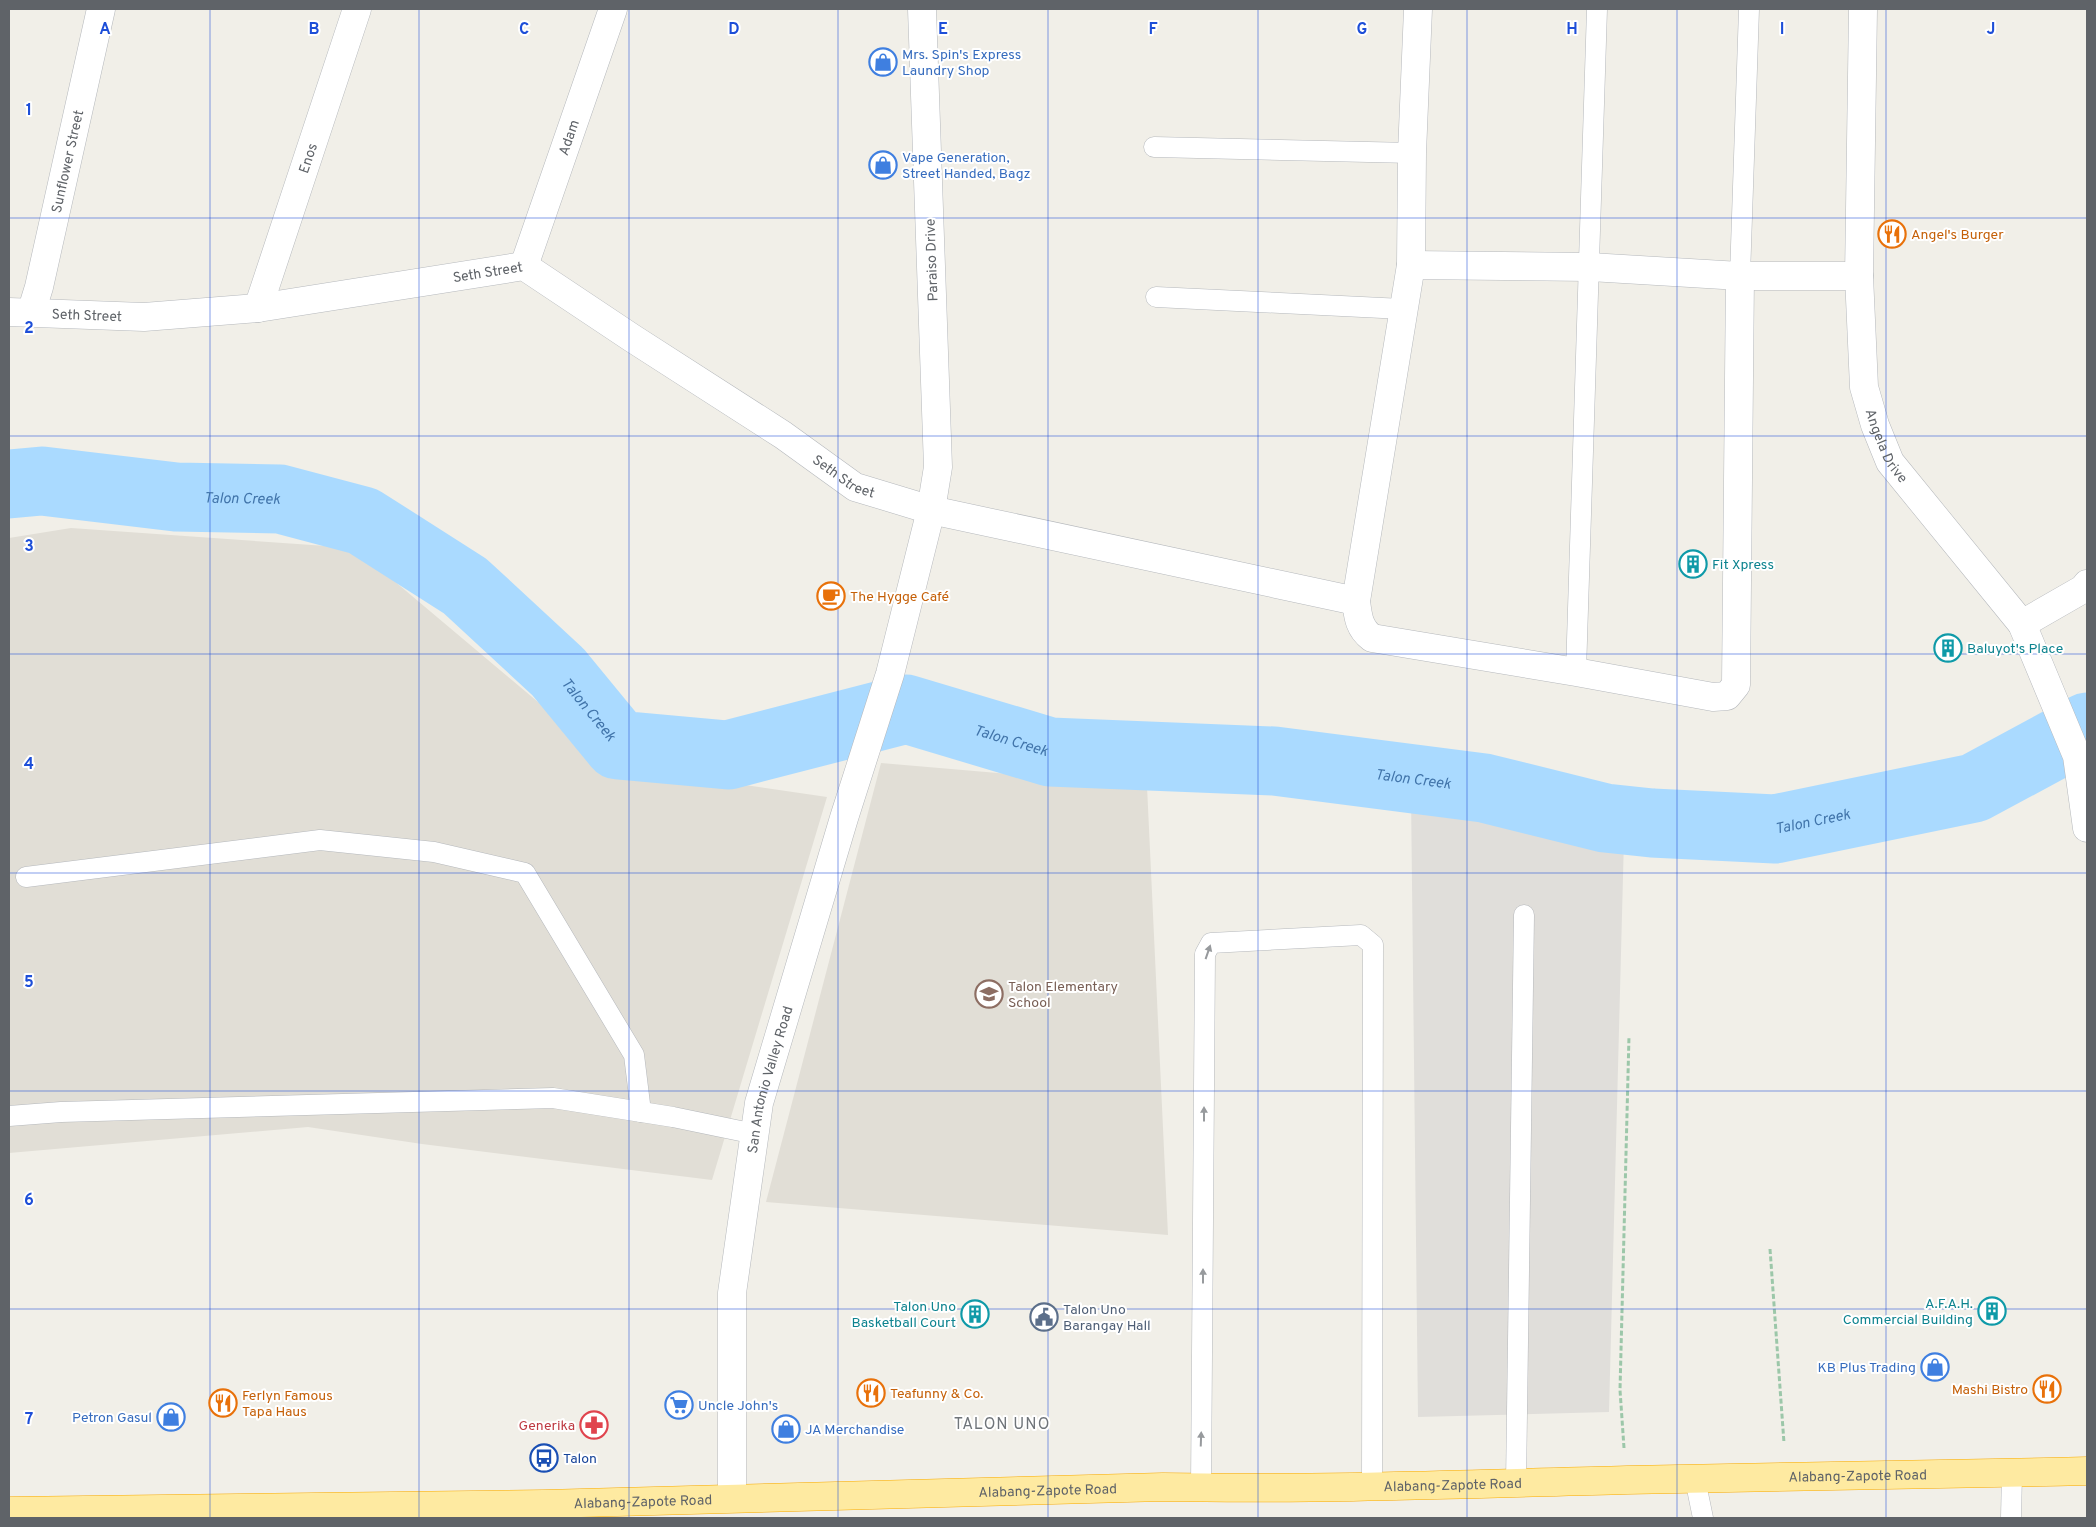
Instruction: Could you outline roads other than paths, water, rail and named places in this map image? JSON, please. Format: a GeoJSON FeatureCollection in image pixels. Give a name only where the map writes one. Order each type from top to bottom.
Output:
{"type":"FeatureCollection","features":[{"type":"Feature","properties":{"kind":"highway","name":"Alabang-Zapote Road"},"geometry":{"type":"LineString","coordinates":[[9,1510],[227,1514],[1163,1487],[1516,1484],[1786,1476],[2087,1471]]}},
{"type":"Feature","properties":{"kind":"street","name":"Sunflower Street"},"geometry":{"type":"LineString","coordinates":[[20,313],[39,287],[101,9]]}},
{"type":"Feature","properties":{"kind":"street","name":"Enos"},"geometry":{"type":"LineString","coordinates":[[258,308],[357,9]]}},
{"type":"Feature","properties":{"kind":"street","name":"Adam"},"geometry":{"type":"LineString","coordinates":[[524,266],[612,9]]}},
{"type":"Feature","properties":{"kind":"street","name":"Paraiso Drive"},"geometry":{"type":"LineString","coordinates":[[890,674],[931,510],[938,466],[922,9]]}},
{"type":"Feature","properties":{"kind":"street"},"geometry":{"type":"LineString","coordinates":[[1418,9],[1410,265],[1356,601],[1359,621],[1363,631],[1372,638],[1713,697],[1727,696],[1736,685],[1740,276]]}},
{"type":"Feature","properties":{"kind":"street","name":"Angela Drive"},"geometry":{"type":"LineString","coordinates":[[1863,9],[1860,276],[1864,387],[1875,425],[1890,462],[2022,624],[2077,756],[2087,828]]}},
{"type":"Feature","properties":{"kind":"street"},"geometry":{"type":"LineString","coordinates":[[1410,265],[1590,267],[1740,276],[1860,276]]}},
{"type":"Feature","properties":{"kind":"street","name":"Seth Street"},"geometry":{"type":"LineString","coordinates":[[20,313],[144,317],[258,308],[524,266],[782,435],[855,487],[931,510],[1356,601]]}},
{"type":"Feature","properties":{"kind":"street"},"geometry":{"type":"LineString","coordinates":[[2022,624],[2083,589],[2087,584]]}},
{"type":"Feature","properties":{"kind":"street","name":"San Antonio Valley Road"},"geometry":{"type":"LineString","coordinates":[[732,1498],[732,1293],[759,1102],[844,818],[890,674]]}},
{"type":"Feature","properties":{"kind":"lane"},"geometry":{"type":"LineString","coordinates":[[1576,672],[1597,9]]}},
{"type":"Feature","properties":{"kind":"lane"},"geometry":{"type":"LineString","coordinates":[[1740,276],[1749,9]]}},
{"type":"Feature","properties":{"kind":"lane"},"geometry":{"type":"LineString","coordinates":[[1154,147],[1412,153]]}},
{"type":"Feature","properties":{"kind":"lane"},"geometry":{"type":"LineString","coordinates":[[1156,297],[1403,309]]}},
{"type":"Feature","properties":{"kind":"lane"},"geometry":{"type":"LineString","coordinates":[[26,878],[320,840],[434,852],[524,873],[634,1055],[641,1112]]}},
{"type":"Feature","properties":{"kind":"lane"},"geometry":{"type":"LineString","coordinates":[[1516,1484],[1524,915]]}},
{"type":"Feature","properties":{"kind":"lane"},"geometry":{"type":"LineString","coordinates":[[1201,1488],[1205,954],[1211,943],[1361,935],[1373,945],[1372,1486]]}},
{"type":"Feature","properties":{"kind":"lane"},"geometry":{"type":"LineString","coordinates":[[9,1116],[61,1112],[553,1098],[641,1112],[755,1134]]}},
{"type":"Feature","properties":{"kind":"lane"},"geometry":{"type":"LineString","coordinates":[[2011,1518],[2012,1473]]}},
{"type":"Feature","properties":{"kind":"lane"},"geometry":{"type":"LineString","coordinates":[[1695,1479],[1702,1518]]}},
{"type":"Feature","properties":{"kind":"waterway","name":"Talon Creek"},"geometry":{"type":"LineString","coordinates":[[9,484],[42,481],[176,497],[280,499],[363,521],[465,586],[558,672],[618,745],[728,755],[906,709],[1050,752],[1274,761],[1484,788],[1605,818],[1652,823],[1775,829],[1974,788],[2087,727]]}},
{"type":"Feature","properties":{"kind":"place","name":"Mrs. Spin's Express Laundry Shop"},"geometry":{"type":"Point","coordinates":[883,62]}},
{"type":"Feature","properties":{"kind":"place","name":"Vape Generation, Street Handed, Bagz"},"geometry":{"type":"Point","coordinates":[883,165]}},
{"type":"Feature","properties":{"kind":"place","name":"Angel's Burger"},"geometry":{"type":"Point","coordinates":[1892,234]}},
{"type":"Feature","properties":{"kind":"place","name":"Fit Xpress"},"geometry":{"type":"Point","coordinates":[1693,564]}},
{"type":"Feature","properties":{"kind":"place","name":"The Hygge Café"},"geometry":{"type":"Point","coordinates":[831,596]}},
{"type":"Feature","properties":{"kind":"place","name":"Baluyot's Place"},"geometry":{"type":"Point","coordinates":[1948,648]}},
{"type":"Feature","properties":{"kind":"place","name":"Talon Elementary School"},"geometry":{"type":"Point","coordinates":[989,994]}},
{"type":"Feature","properties":{"kind":"place","name":"A.F.A.H. Commercial Building"},"geometry":{"type":"Point","coordinates":[1992,1311]}},
{"type":"Feature","properties":{"kind":"place","name":"Talon Uno Basketball Court"},"geometry":{"type":"Point","coordinates":[975,1314]}},
{"type":"Feature","properties":{"kind":"place","name":"Talon Uno Barangay Hall"},"geometry":{"type":"Point","coordinates":[1044,1317]}},
{"type":"Feature","properties":{"kind":"place","name":"KB Plus Trading"},"geometry":{"type":"Point","coordinates":[1935,1367]}},
{"type":"Feature","properties":{"kind":"place","name":"Mashi Bistro"},"geometry":{"type":"Point","coordinates":[2047,1389]}},
{"type":"Feature","properties":{"kind":"place","name":"Teafunny & Co."},"geometry":{"type":"Point","coordinates":[871,1393]}},
{"type":"Feature","properties":{"kind":"place","name":"Ferlyn Famous Tapa Haus"},"geometry":{"type":"Point","coordinates":[223,1403]}},
{"type":"Feature","properties":{"kind":"place","name":"Uncle John's"},"geometry":{"type":"Point","coordinates":[679,1405]}},
{"type":"Feature","properties":{"kind":"place","name":"Petron Gasul"},"geometry":{"type":"Point","coordinates":[171,1417]}},
{"type":"Feature","properties":{"kind":"place","name":"Generika"},"geometry":{"type":"Point","coordinates":[594,1425]}},
{"type":"Feature","properties":{"kind":"place","name":"JA Merchandise"},"geometry":{"type":"Point","coordinates":[786,1429]}},
{"type":"Feature","properties":{"kind":"place","name":"Talon"},"geometry":{"type":"Point","coordinates":[544,1458]}},
{"type":"Feature","properties":{"kind":"district","name":"TALON UNO"},"geometry":{"type":"Point","coordinates":[1002,1423]}}]}
